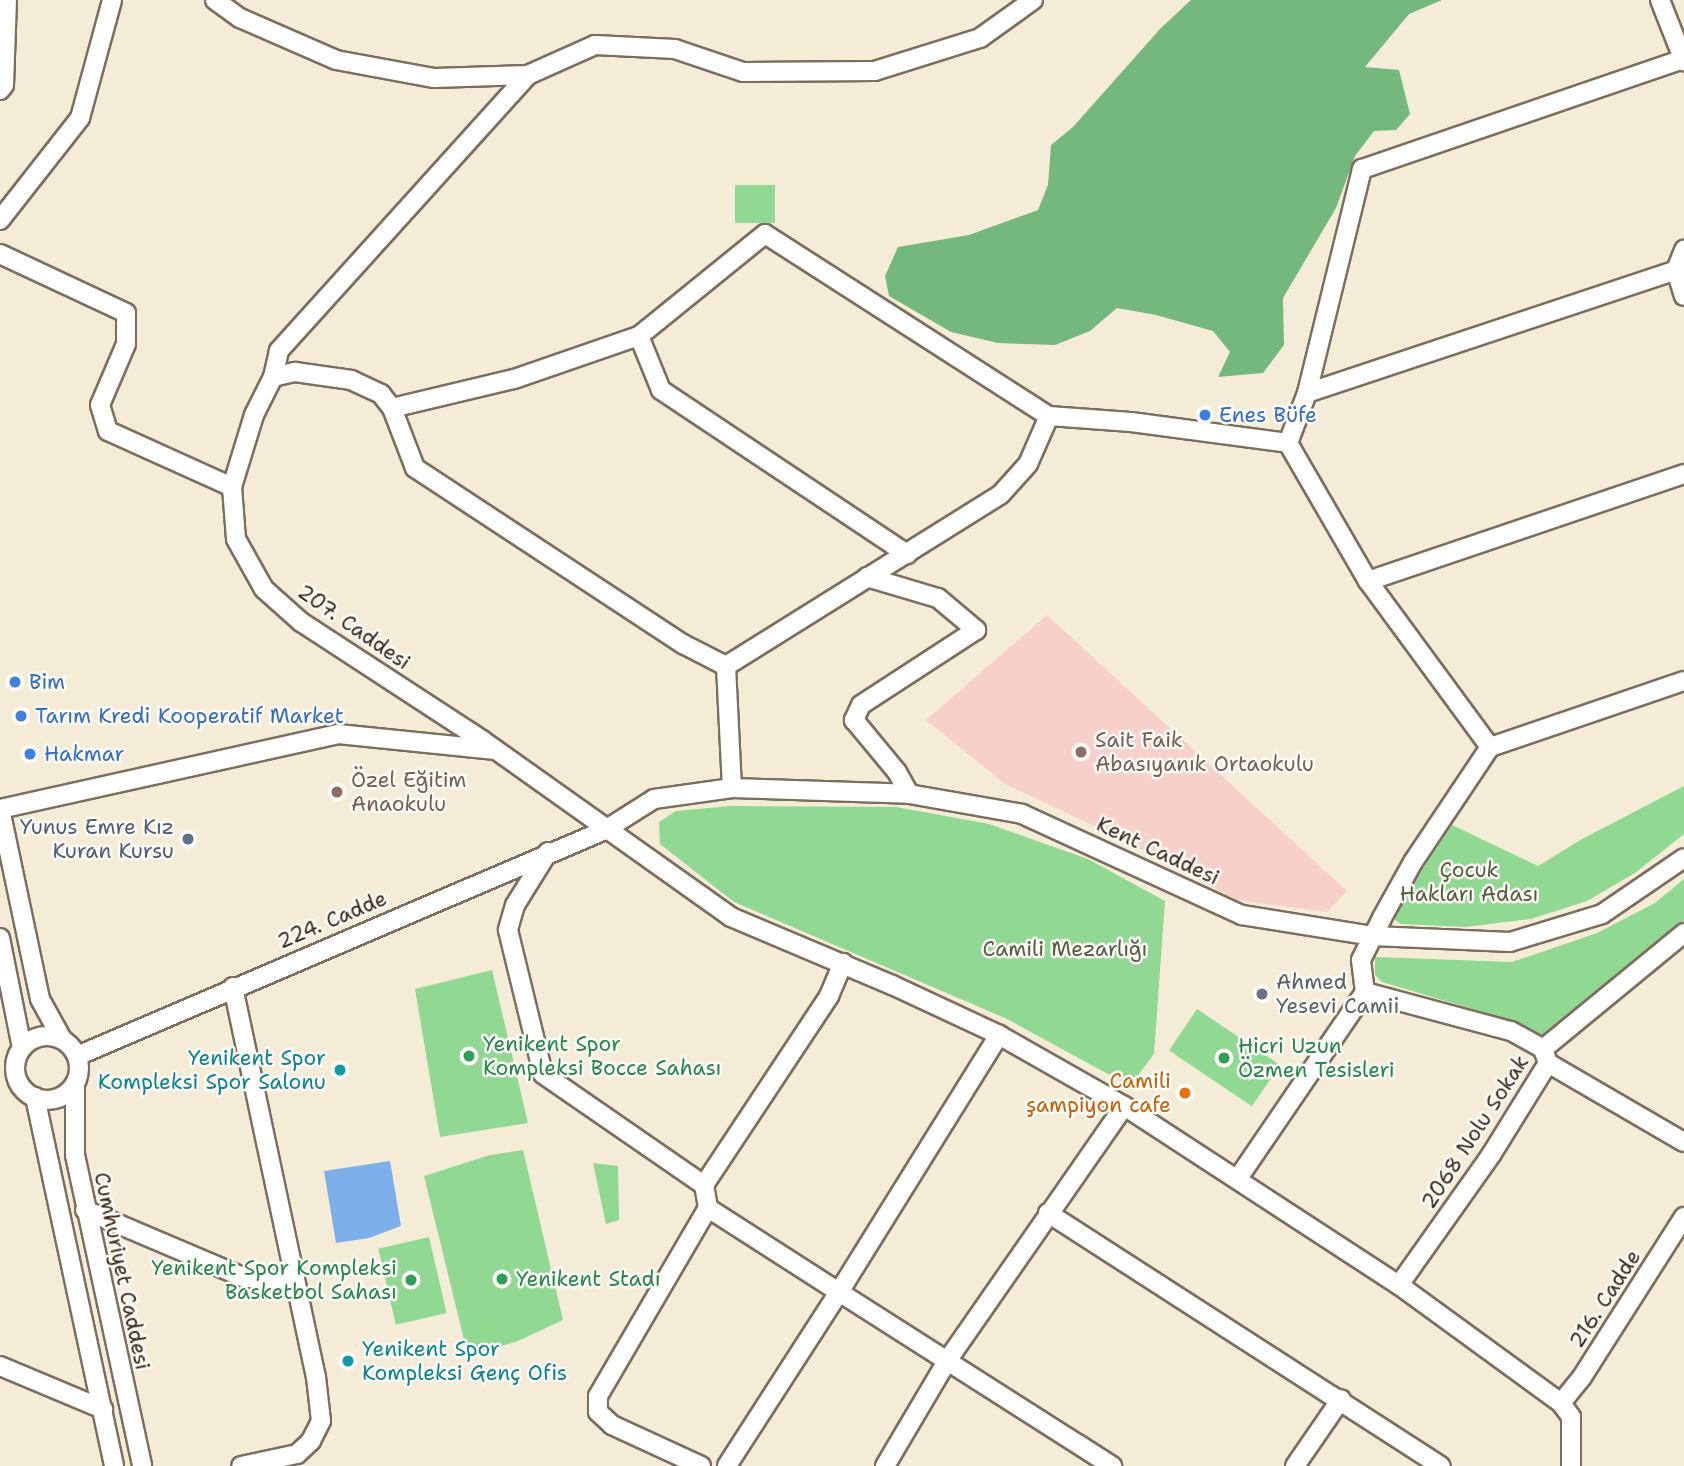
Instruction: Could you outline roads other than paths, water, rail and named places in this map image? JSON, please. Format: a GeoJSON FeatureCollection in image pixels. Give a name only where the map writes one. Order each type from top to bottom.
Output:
{"type":"FeatureCollection","features":[{"type":"Feature","properties":{"kind":"street"},"geometry":{"type":"LineString","coordinates":[[0,90],[4,85],[7,0]]}},
{"type":"Feature","properties":{"kind":"street"},"geometry":{"type":"LineString","coordinates":[[0,220],[80,118],[112,0]]}},
{"type":"Feature","properties":{"kind":"street"},"geometry":{"type":"LineString","coordinates":[[215,0],[240,18],[336,60],[434,78],[528,75],[595,45],[675,49],[743,72],[876,71],[980,38],[1033,0]]}},
{"type":"Feature","properties":{"kind":"street"},"geometry":{"type":"LineString","coordinates":[[1288,443],[1307,393],[1363,169],[1684,60],[1660,0]]}},
{"type":"Feature","properties":{"kind":"street","name":"207. Caddesi"},"geometry":{"type":"LineString","coordinates":[[528,75],[279,351],[273,377],[254,415],[232,487],[236,539],[264,589],[301,622],[333,645],[497,750],[731,918],[843,963],[999,1035],[1124,1106],[1399,1284],[1560,1403]]}},
{"type":"Feature","properties":{"kind":"street"},"geometry":{"type":"LineString","coordinates":[[392,408],[514,379],[639,336],[765,234],[1049,416],[1131,422],[1288,443]]}},
{"type":"Feature","properties":{"kind":"street"},"geometry":{"type":"LineString","coordinates":[[1684,250],[1676,270],[1684,296]]}},
{"type":"Feature","properties":{"kind":"street"},"geometry":{"type":"LineString","coordinates":[[0,254],[126,313],[126,344],[100,405],[108,431],[232,487]]}},
{"type":"Feature","properties":{"kind":"street"},"geometry":{"type":"LineString","coordinates":[[1307,393],[1676,270]]}},
{"type":"Feature","properties":{"kind":"street"},"geometry":{"type":"LineString","coordinates":[[639,336],[661,390],[907,554]]}},
{"type":"Feature","properties":{"kind":"street"},"geometry":{"type":"LineString","coordinates":[[273,377],[295,372],[351,380],[382,394],[392,408],[415,468],[683,644],[726,666]]}},
{"type":"Feature","properties":{"kind":"street"},"geometry":{"type":"LineString","coordinates":[[726,666],[1001,494],[1028,464],[1049,416]]}},
{"type":"Feature","properties":{"kind":"street"},"geometry":{"type":"LineString","coordinates":[[1288,443],[1367,581],[1490,747]]}},
{"type":"Feature","properties":{"kind":"street"},"geometry":{"type":"LineString","coordinates":[[1367,581],[1684,474]]}},
{"type":"Feature","properties":{"kind":"street"},"geometry":{"type":"LineString","coordinates":[[867,577],[938,598],[976,630],[860,705],[853,720],[897,772],[909,794]]}},
{"type":"Feature","properties":{"kind":"street"},"geometry":{"type":"LineString","coordinates":[[726,666],[732,788]]}},
{"type":"Feature","properties":{"kind":"street"},"geometry":{"type":"LineString","coordinates":[[1238,1178],[1365,992],[1361,960],[1373,936],[1413,862],[1490,747],[1684,681]]}},
{"type":"Feature","properties":{"kind":"street"},"geometry":{"type":"LineString","coordinates":[[62,1039],[40,1036],[22,1048],[8,1079],[26,1092],[44,1100],[62,1096],[75,1084],[79,1075],[77,1056],[62,1039],[40,999],[0,809],[338,734],[497,750]]}},
{"type":"Feature","properties":{"kind":"street","name":"Kent Caddesi"},"geometry":{"type":"LineString","coordinates":[[605,830],[654,799],[732,788],[909,794],[1022,814],[1242,915],[1373,936],[1510,942],[1601,914],[1684,858]]}},
{"type":"Feature","properties":{"kind":"street","name":"224. Cadde"},"geometry":{"type":"LineString","coordinates":[[77,1056],[548,852],[605,830]]}},
{"type":"Feature","properties":{"kind":"street"},"geometry":{"type":"LineString","coordinates":[[548,852],[515,905],[508,930],[543,1074],[704,1185]]}},
{"type":"Feature","properties":{"kind":"street","name":"2068 Nolu Sokak"},"geometry":{"type":"LineString","coordinates":[[1399,1284],[1491,1155],[1546,1056],[1684,933]]}},
{"type":"Feature","properties":{"kind":"street"},"geometry":{"type":"LineString","coordinates":[[0,938],[22,1048]]}},
{"type":"Feature","properties":{"kind":"street"},"geometry":{"type":"LineString","coordinates":[[701,1466],[612,1425],[598,1412],[598,1396],[708,1208],[704,1185],[829,996],[843,963]]}},
{"type":"Feature","properties":{"kind":"street"},"geometry":{"type":"LineString","coordinates":[[233,987],[316,1377],[321,1422],[312,1441],[297,1454],[280,1462],[241,1466]]}},
{"type":"Feature","properties":{"kind":"street"},"geometry":{"type":"LineString","coordinates":[[1365,992],[1511,1031],[1546,1056],[1684,1142]]}},
{"type":"Feature","properties":{"kind":"street"},"geometry":{"type":"LineString","coordinates":[[727,1466],[839,1293],[999,1035]]}},
{"type":"Feature","properties":{"kind":"street","name":"Cumhuriyet Caddesi"},"geometry":{"type":"LineString","coordinates":[[75,1084],[75,1155],[142,1466]]}},
{"type":"Feature","properties":{"kind":"street"},"geometry":{"type":"LineString","coordinates":[[35,1097],[114,1466]]}},
{"type":"Feature","properties":{"kind":"street"},"geometry":{"type":"LineString","coordinates":[[885,1466],[947,1361],[1124,1106]]}},
{"type":"Feature","properties":{"kind":"street"},"geometry":{"type":"LineString","coordinates":[[708,1208],[1112,1466]]}},
{"type":"Feature","properties":{"kind":"street"},"geometry":{"type":"LineString","coordinates":[[85,1210],[245,1278],[294,1279]]}},
{"type":"Feature","properties":{"kind":"street"},"geometry":{"type":"LineString","coordinates":[[1048,1213],[1341,1399],[1440,1466]]}},
{"type":"Feature","properties":{"kind":"street","name":"216. Cadde"},"geometry":{"type":"LineString","coordinates":[[1560,1403],[1582,1377],[1684,1217]]}},
{"type":"Feature","properties":{"kind":"street"},"geometry":{"type":"LineString","coordinates":[[0,1366],[103,1409]]}},
{"type":"Feature","properties":{"kind":"street"},"geometry":{"type":"LineString","coordinates":[[1295,1466],[1341,1399]]}},
{"type":"Feature","properties":{"kind":"street"},"geometry":{"type":"LineString","coordinates":[[1560,1403],[1571,1417],[1571,1466]]}},
{"type":"Feature","properties":{"kind":"water"},"geometry":{"type":"Polygon","coordinates":[[[390,1161],[401,1226],[369,1238],[336,1243],[324,1171],[390,1161]]]}},
{"type":"Feature","properties":{"kind":"place","name":"Enes Büfe"},"geometry":{"type":"Point","coordinates":[1205,415]}},
{"type":"Feature","properties":{"kind":"place","name":"Bim"},"geometry":{"type":"Point","coordinates":[15,682]}},
{"type":"Feature","properties":{"kind":"place","name":"Tarım Kredi Kooperatif Market"},"geometry":{"type":"Point","coordinates":[21,716]}},
{"type":"Feature","properties":{"kind":"place","name":"Sait Faik Abasıyanık Ortaokulu"},"geometry":{"type":"Point","coordinates":[1081,752]}},
{"type":"Feature","properties":{"kind":"place","name":"Hakmar"},"geometry":{"type":"Point","coordinates":[30,754]}},
{"type":"Feature","properties":{"kind":"place","name":"Özel Eğitim Anaokulu"},"geometry":{"type":"Point","coordinates":[337,792]}},
{"type":"Feature","properties":{"kind":"place","name":"Yunus Emre Kız Kuran Kursu"},"geometry":{"type":"Point","coordinates":[188,839]}},
{"type":"Feature","properties":{"kind":"place","name":"Ahmed Yesevi Camii"},"geometry":{"type":"Point","coordinates":[1262,994]}},
{"type":"Feature","properties":{"kind":"place","name":"Yenikent Spor Kompleksi Bocce Sahası"},"geometry":{"type":"Point","coordinates":[469,1056]}},
{"type":"Feature","properties":{"kind":"place","name":"Hicri Uzun Özmen Tesisleri"},"geometry":{"type":"Point","coordinates":[1224,1058]}},
{"type":"Feature","properties":{"kind":"place","name":"Yenikent Spor Kompleksi Spor Salonu"},"geometry":{"type":"Point","coordinates":[340,1070]}},
{"type":"Feature","properties":{"kind":"place","name":"Camili şampiyon cafe"},"geometry":{"type":"Point","coordinates":[1185,1093]}},
{"type":"Feature","properties":{"kind":"place","name":"Yenikent Stadı"},"geometry":{"type":"Point","coordinates":[502,1279]}},
{"type":"Feature","properties":{"kind":"place","name":"Yenikent Spor Kompleksi Basketbol Sahası"},"geometry":{"type":"Point","coordinates":[411,1280]}},
{"type":"Feature","properties":{"kind":"place","name":"Yenikent Spor Kompleksi Genç Ofis"},"geometry":{"type":"Point","coordinates":[348,1361]}},
{"type":"Feature","properties":{"kind":"park label","name":"Çocuk Hakları Adası"},"geometry":{"type":"Point","coordinates":[1469,882]}},
{"type":"Feature","properties":{"kind":"park label","name":"Camili Mezarlığı"},"geometry":{"type":"Point","coordinates":[1065,949]}}]}
